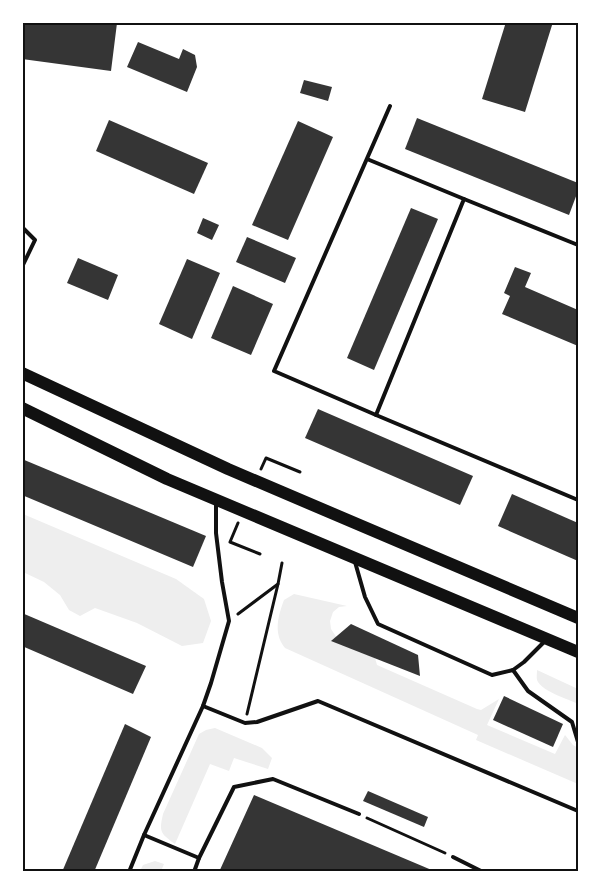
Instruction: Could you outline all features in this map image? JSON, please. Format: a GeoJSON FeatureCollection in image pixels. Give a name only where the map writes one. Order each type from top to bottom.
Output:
{"type":"FeatureCollection","features":[{"type":"Feature","properties":{"kind":"highway"},"geometry":{"type":"LineString","coordinates":[[22,373],[228,469],[578,618]]}},
{"type":"Feature","properties":{"kind":"highway"},"geometry":{"type":"LineString","coordinates":[[22,408],[167,478],[578,652]]}},
{"type":"Feature","properties":{"kind":"lane"},"geometry":{"type":"LineString","coordinates":[[390,106],[274,371],[578,500]]}},
{"type":"Feature","properties":{"kind":"lane"},"geometry":{"type":"LineString","coordinates":[[367,159],[578,245]]}},
{"type":"Feature","properties":{"kind":"lane"},"geometry":{"type":"LineString","coordinates":[[376,415],[464,198]]}},
{"type":"Feature","properties":{"kind":"lane"},"geometry":{"type":"LineString","coordinates":[[22,227],[35,240],[22,267]]}},
{"type":"Feature","properties":{"kind":"lane"},"geometry":{"type":"LineString","coordinates":[[129,872],[203,706],[212,683],[229,621],[216,533],[216,499]]}},
{"type":"Feature","properties":{"kind":"lane"},"geometry":{"type":"LineString","coordinates":[[354,558],[365,597],[378,624],[492,675],[513,670],[547,639]]}},
{"type":"Feature","properties":{"kind":"lane"},"geometry":{"type":"LineString","coordinates":[[513,670],[528,692],[572,722],[578,742]]}},
{"type":"Feature","properties":{"kind":"lane"},"geometry":{"type":"LineString","coordinates":[[203,706],[245,723],[257,722],[318,700],[578,811]]}},
{"type":"Feature","properties":{"kind":"lane"},"geometry":{"type":"LineString","coordinates":[[194,872],[234,787],[273,778],[359,814]]}},
{"type":"Feature","properties":{"kind":"lane"},"geometry":{"type":"LineString","coordinates":[[144,835],[199,858]]}},
{"type":"Feature","properties":{"kind":"lane"},"geometry":{"type":"LineString","coordinates":[[453,857],[484,872]]}},
{"type":"Feature","properties":{"kind":"path"},"geometry":{"type":"LineString","coordinates":[[266,458],[300,472]]}},
{"type":"Feature","properties":{"kind":"path"},"geometry":{"type":"LineString","coordinates":[[230,542],[260,554]]}},
{"type":"Feature","properties":{"kind":"path"},"geometry":{"type":"LineString","coordinates":[[245,723],[282,563]]}},
{"type":"Feature","properties":{"kind":"path"},"geometry":{"type":"LineString","coordinates":[[229,621],[278,584]]}},
{"type":"Feature","properties":{"kind":"path"},"geometry":{"type":"LineString","coordinates":[[359,814],[453,857]]}},
{"type":"Feature","properties":{"kind":"shaded area"},"geometry":{"type":"Polygon","coordinates":[[[23,514],[176,579],[204,599],[211,621],[203,643],[182,646],[137,623],[95,608],[80,616],[69,610],[60,595],[44,582],[23,572],[23,514]]]}},
{"type":"Feature","properties":{"kind":"shaded area"},"geometry":{"type":"Polygon","coordinates":[[[294,594],[347,606],[339,607],[333,612],[330,621],[331,629],[341,644],[375,658],[377,665],[477,709],[481,710],[499,699],[487,725],[555,754],[565,735],[578,748],[578,784],[476,740],[478,735],[285,648],[281,643],[278,631],[280,612],[284,600],[294,594]]]}},
{"type":"Feature","properties":{"kind":"shaded area"},"geometry":{"type":"Polygon","coordinates":[[[537,670],[578,689],[578,704],[541,686],[537,679],[537,670]]]}},
{"type":"Feature","properties":{"kind":"shaded area"},"geometry":{"type":"Polygon","coordinates":[[[215,728],[262,748],[272,758],[268,769],[234,758],[229,771],[210,764],[175,844],[162,832],[163,814],[199,734],[215,728]]]}},
{"type":"Feature","properties":{"kind":"shaded area"},"geometry":{"type":"Polygon","coordinates":[[[155,861],[164,864],[161,871],[140,871],[143,865],[155,861]]]}},
{"type":"Feature","properties":{"kind":"building"},"geometry":{"type":"Polygon","coordinates":[[[22,22],[117,23],[111,71],[22,59],[22,22]]]}},
{"type":"Feature","properties":{"kind":"building"},"geometry":{"type":"Polygon","coordinates":[[[506,22],[553,22],[525,112],[482,99],[506,22]]]}},
{"type":"Feature","properties":{"kind":"building"},"geometry":{"type":"Polygon","coordinates":[[[138,42],[179,59],[183,49],[195,55],[197,67],[187,92],[127,67],[138,42]]]}},
{"type":"Feature","properties":{"kind":"building"},"geometry":{"type":"Polygon","coordinates":[[[304,80],[332,87],[328,101],[300,93],[304,80]]]}},
{"type":"Feature","properties":{"kind":"building"},"geometry":{"type":"Polygon","coordinates":[[[417,118],[578,183],[578,191],[569,215],[405,149],[417,118]]]}},
{"type":"Feature","properties":{"kind":"building"},"geometry":{"type":"Polygon","coordinates":[[[109,120],[208,163],[194,194],[96,151],[109,120]]]}},
{"type":"Feature","properties":{"kind":"building"},"geometry":{"type":"Polygon","coordinates":[[[298,121],[333,137],[288,240],[252,225],[298,121]]]}},
{"type":"Feature","properties":{"kind":"building"},"geometry":{"type":"Polygon","coordinates":[[[411,208],[438,219],[374,370],[347,358],[411,208]]]}},
{"type":"Feature","properties":{"kind":"building"},"geometry":{"type":"Polygon","coordinates":[[[203,218],[219,225],[212,240],[197,233],[203,218]]]}},
{"type":"Feature","properties":{"kind":"building"},"geometry":{"type":"Polygon","coordinates":[[[247,237],[296,258],[285,283],[236,262],[247,237]]]}},
{"type":"Feature","properties":{"kind":"building"},"geometry":{"type":"Polygon","coordinates":[[[78,258],[118,275],[108,300],[67,283],[78,258]]]}},
{"type":"Feature","properties":{"kind":"building"},"geometry":{"type":"Polygon","coordinates":[[[187,259],[220,273],[192,339],[159,324],[187,259]]]}},
{"type":"Feature","properties":{"kind":"building"},"geometry":{"type":"Polygon","coordinates":[[[515,267],[531,273],[525,287],[578,310],[578,346],[502,314],[510,296],[504,293],[515,267]]]}},
{"type":"Feature","properties":{"kind":"building"},"geometry":{"type":"Polygon","coordinates":[[[233,286],[273,304],[251,355],[211,338],[233,286]]]}},
{"type":"Feature","properties":{"kind":"building"},"geometry":{"type":"Polygon","coordinates":[[[318,409],[473,476],[460,505],[305,438],[318,409]]]}},
{"type":"Feature","properties":{"kind":"building"},"geometry":{"type":"Polygon","coordinates":[[[22,459],[206,536],[193,567],[22,495],[22,459]]]}},
{"type":"Feature","properties":{"kind":"building"},"geometry":{"type":"Polygon","coordinates":[[[512,494],[578,523],[578,561],[498,526],[512,494]]]}},
{"type":"Feature","properties":{"kind":"building"},"geometry":{"type":"Polygon","coordinates":[[[22,613],[146,666],[133,694],[22,646],[22,613]]]}},
{"type":"Feature","properties":{"kind":"building"},"geometry":{"type":"Polygon","coordinates":[[[351,624],[418,655],[420,676],[331,641],[351,624]]]}},
{"type":"Feature","properties":{"kind":"building"},"geometry":{"type":"Polygon","coordinates":[[[504,696],[563,724],[553,747],[493,720],[504,696]]]}},
{"type":"Feature","properties":{"kind":"building"},"geometry":{"type":"Polygon","coordinates":[[[125,724],[151,737],[94,872],[62,872],[125,724]]]}},
{"type":"Feature","properties":{"kind":"building"},"geometry":{"type":"Polygon","coordinates":[[[368,791],[428,817],[424,827],[363,801],[368,791]]]}},
{"type":"Feature","properties":{"kind":"building"},"geometry":{"type":"Polygon","coordinates":[[[254,795],[434,871],[434,872],[219,872],[254,795]]]}}]}
